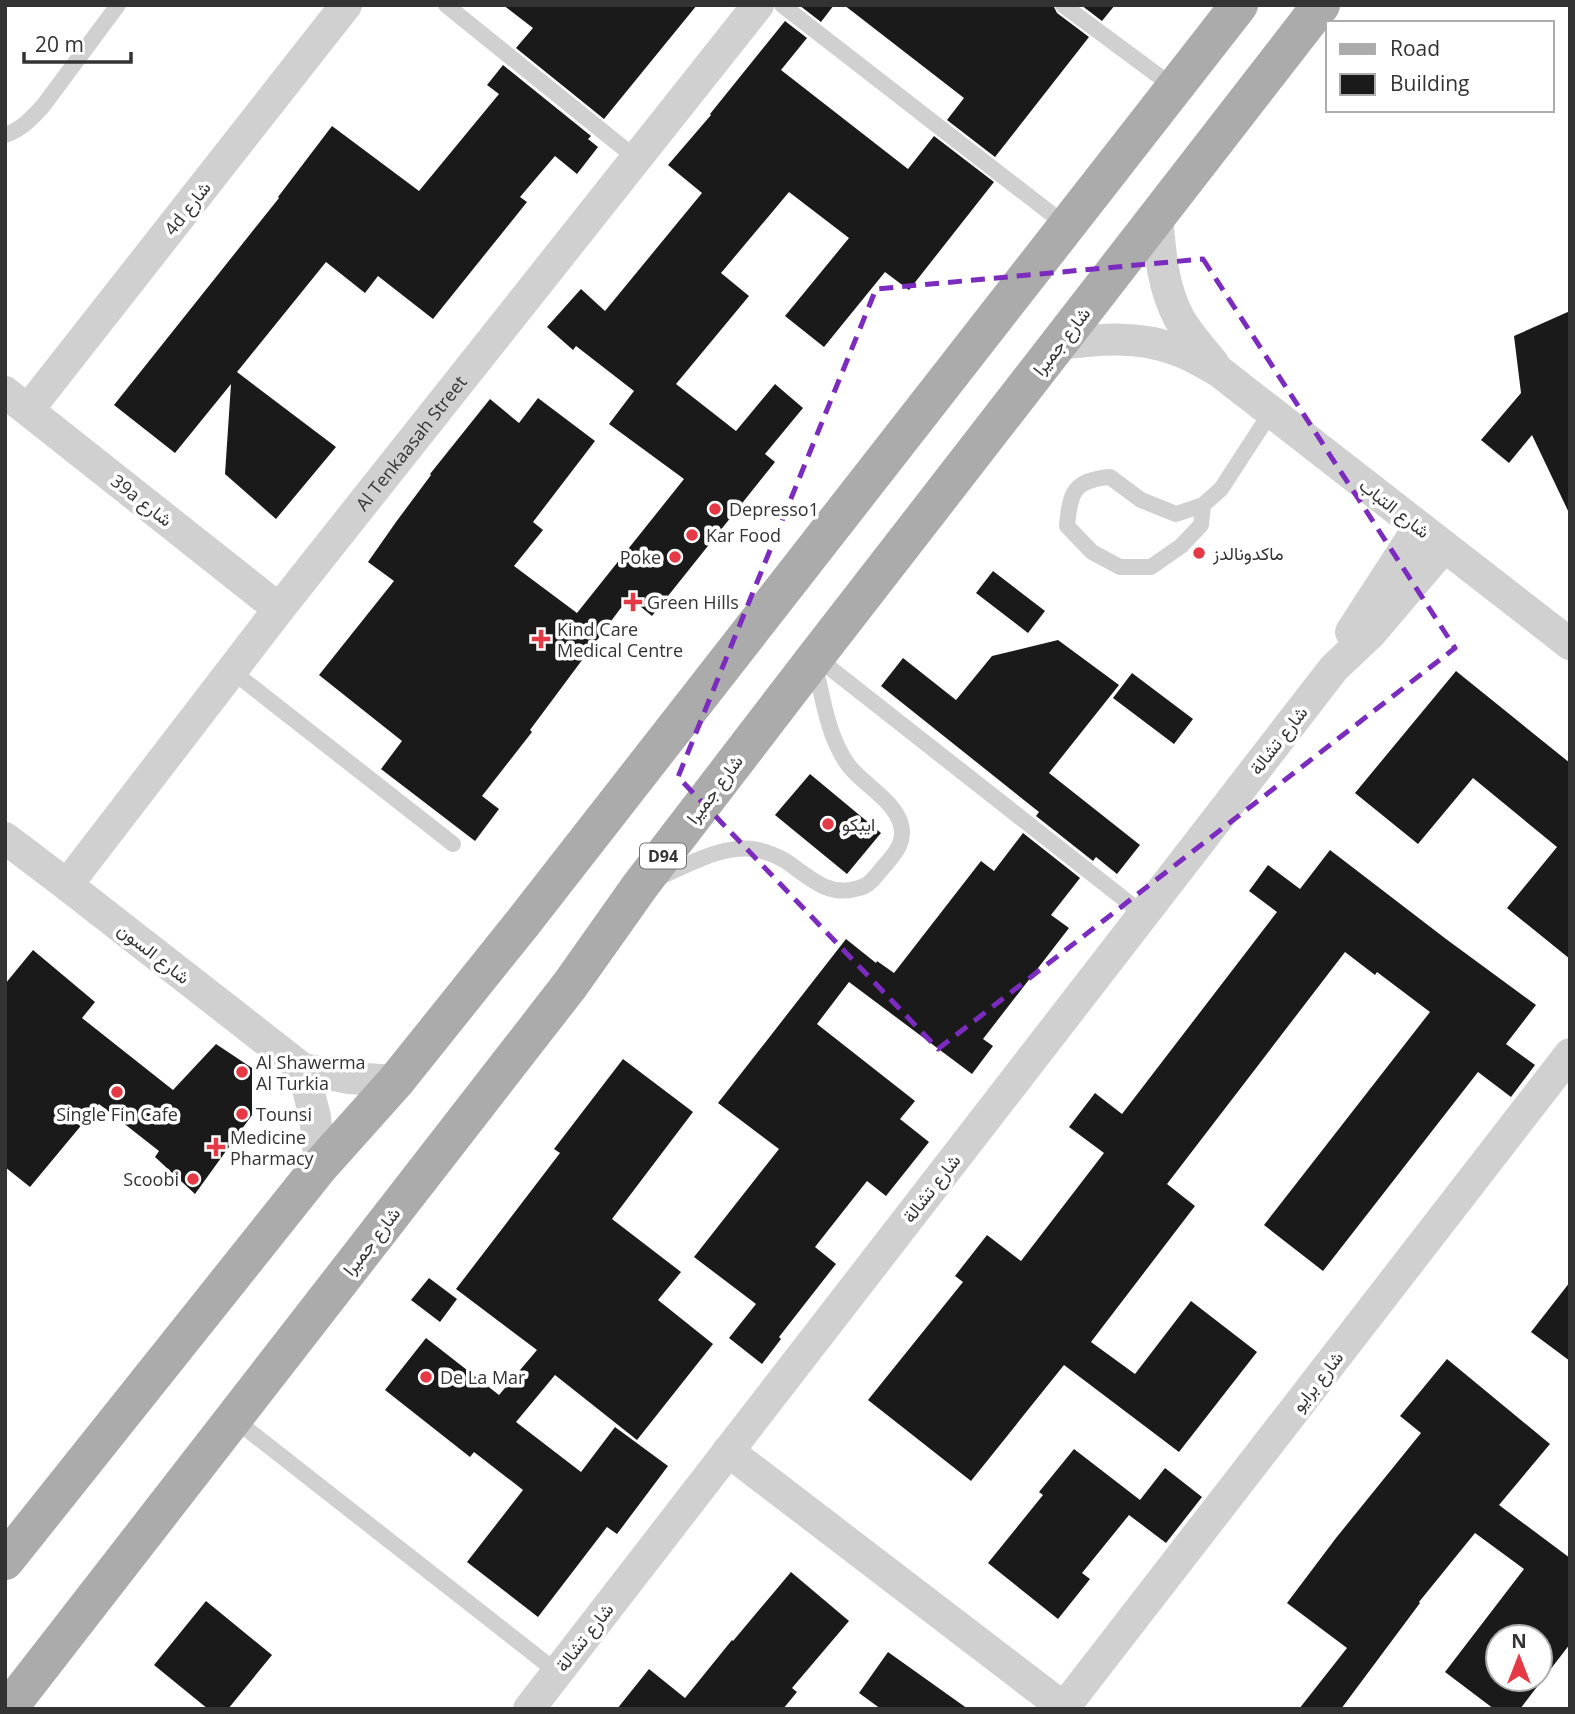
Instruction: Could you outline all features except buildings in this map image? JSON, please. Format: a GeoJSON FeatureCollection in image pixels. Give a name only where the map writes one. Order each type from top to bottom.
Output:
{"type":"FeatureCollection","features":[{"type":"Feature","properties":{"kind":"main road"},"geometry":{"type":"LineString","coordinates":[[5,1561],[320,1166],[396,1081],[521,925],[1239,5]]}},
{"type":"Feature","properties":{"kind":"main road","name":"شارع جميرا"},"geometry":{"type":"LineString","coordinates":[[8,1709],[570,985],[640,886],[1321,5]]}},
{"type":"Feature","properties":{"kind":"street","name":"4d شارع"},"geometry":{"type":"LineString","coordinates":[[17,401],[346,5]]}},
{"type":"Feature","properties":{"kind":"street","name":"Al Tenkaasah Street"},"geometry":{"type":"LineString","coordinates":[[67,885],[279,609],[758,5]]}},
{"type":"Feature","properties":{"kind":"street","name":"شارع التباب"},"geometry":{"type":"LineString","coordinates":[[1157,215],[1161,262],[1171,300],[1190,335],[1220,372]]}},
{"type":"Feature","properties":{"kind":"street","name":"شارع التباب"},"geometry":{"type":"LineString","coordinates":[[1059,344],[1105,338],[1143,340],[1179,350],[1220,372],[1570,644]]}},
{"type":"Feature","properties":{"kind":"street","name":"39a شارع"},"geometry":{"type":"LineString","coordinates":[[17,401],[279,609]]}},
{"type":"Feature","properties":{"kind":"street","name":"شارع تشالة"},"geometry":{"type":"LineString","coordinates":[[1334,668],[1356,622],[1419,527]]}},
{"type":"Feature","properties":{"kind":"street","name":"شارع تشالة"},"geometry":{"type":"LineString","coordinates":[[529,1709],[1334,668],[1371,633],[1444,547]]}},
{"type":"Feature","properties":{"kind":"street","name":"شارع السون"},"geometry":{"type":"LineString","coordinates":[[5,838],[303,1069],[349,1078],[396,1081]]}},
{"type":"Feature","properties":{"kind":"street","name":"شارع برايو"},"geometry":{"type":"LineString","coordinates":[[1064,1708],[1570,1054]]}},
{"type":"Feature","properties":{"kind":"street"},"geometry":{"type":"LineString","coordinates":[[303,1069],[314,1117],[320,1166]]}},
{"type":"Feature","properties":{"kind":"street"},"geometry":{"type":"LineString","coordinates":[[728,1451],[1064,1708]]}},
{"type":"Feature","properties":{"kind":"lane"},"geometry":{"type":"LineString","coordinates":[[5,135],[29,122],[43,106],[118,5]]}},
{"type":"Feature","properties":{"kind":"lane"},"geometry":{"type":"LineString","coordinates":[[446,5],[637,159]]}},
{"type":"Feature","properties":{"kind":"lane"},"geometry":{"type":"LineString","coordinates":[[782,5],[1067,226]]}},
{"type":"Feature","properties":{"kind":"lane"},"geometry":{"type":"LineString","coordinates":[[1063,5],[1175,89]]}},
{"type":"Feature","properties":{"kind":"lane"},"geometry":{"type":"LineString","coordinates":[[1203,505],[1201,525],[1181,546],[1151,567],[1120,567],[1092,552],[1067,526],[1071,496],[1081,484],[1095,478],[1110,477],[1141,500],[1176,513],[1203,505],[1221,489],[1271,412]]}},
{"type":"Feature","properties":{"kind":"lane"},"geometry":{"type":"LineString","coordinates":[[640,886],[724,850],[754,849],[783,859],[823,887],[846,891],[868,884],[897,851],[902,833],[897,814],[848,765],[839,750],[828,718],[815,658]]}},
{"type":"Feature","properties":{"kind":"lane"},"geometry":{"type":"LineString","coordinates":[[815,658],[1143,914]]}},
{"type":"Feature","properties":{"kind":"lane"},"geometry":{"type":"LineString","coordinates":[[232,671],[453,844]]}},
{"type":"Feature","properties":{"kind":"lane"},"geometry":{"type":"LineString","coordinates":[[234,1418],[557,1672]]}},
{"type":"Feature","properties":{"kind":"highlighted area"},"geometry":{"type":"Polygon","coordinates":[[[1203,259],[1455,648],[938,1049],[678,777],[876,289],[1203,259]]]}},
{"type":"Feature","properties":{"kind":"place","name":"Depresso1"},"geometry":{"type":"Point","coordinates":[715,509]}},
{"type":"Feature","properties":{"kind":"place","name":"Kar Food"},"geometry":{"type":"Point","coordinates":[692,535]}},
{"type":"Feature","properties":{"kind":"place","name":"ماكدونالدز"},"geometry":{"type":"Point","coordinates":[1199,553]}},
{"type":"Feature","properties":{"kind":"place","name":"Poke"},"geometry":{"type":"Point","coordinates":[675,557]}},
{"type":"Feature","properties":{"kind":"place","name":"Green Hills"},"geometry":{"type":"Point","coordinates":[633,602]}},
{"type":"Feature","properties":{"kind":"place","name":"Kind Care Medical Centre"},"geometry":{"type":"Point","coordinates":[541,639]}},
{"type":"Feature","properties":{"kind":"place","name":"ايبكو"},"geometry":{"type":"Point","coordinates":[828,824]}},
{"type":"Feature","properties":{"kind":"place","name":"Al Shawerma Al Turkia"},"geometry":{"type":"Point","coordinates":[242,1072]}},
{"type":"Feature","properties":{"kind":"place","name":"Single Fin Cafe"},"geometry":{"type":"Point","coordinates":[117,1092]}},
{"type":"Feature","properties":{"kind":"place","name":"Tounsi"},"geometry":{"type":"Point","coordinates":[242,1114]}},
{"type":"Feature","properties":{"kind":"place","name":"Medicine Pharmacy"},"geometry":{"type":"Point","coordinates":[216,1147]}},
{"type":"Feature","properties":{"kind":"place","name":"Scoobi"},"geometry":{"type":"Point","coordinates":[193,1179]}},
{"type":"Feature","properties":{"kind":"place","name":"De La Mar"},"geometry":{"type":"Point","coordinates":[426,1377]}}]}
